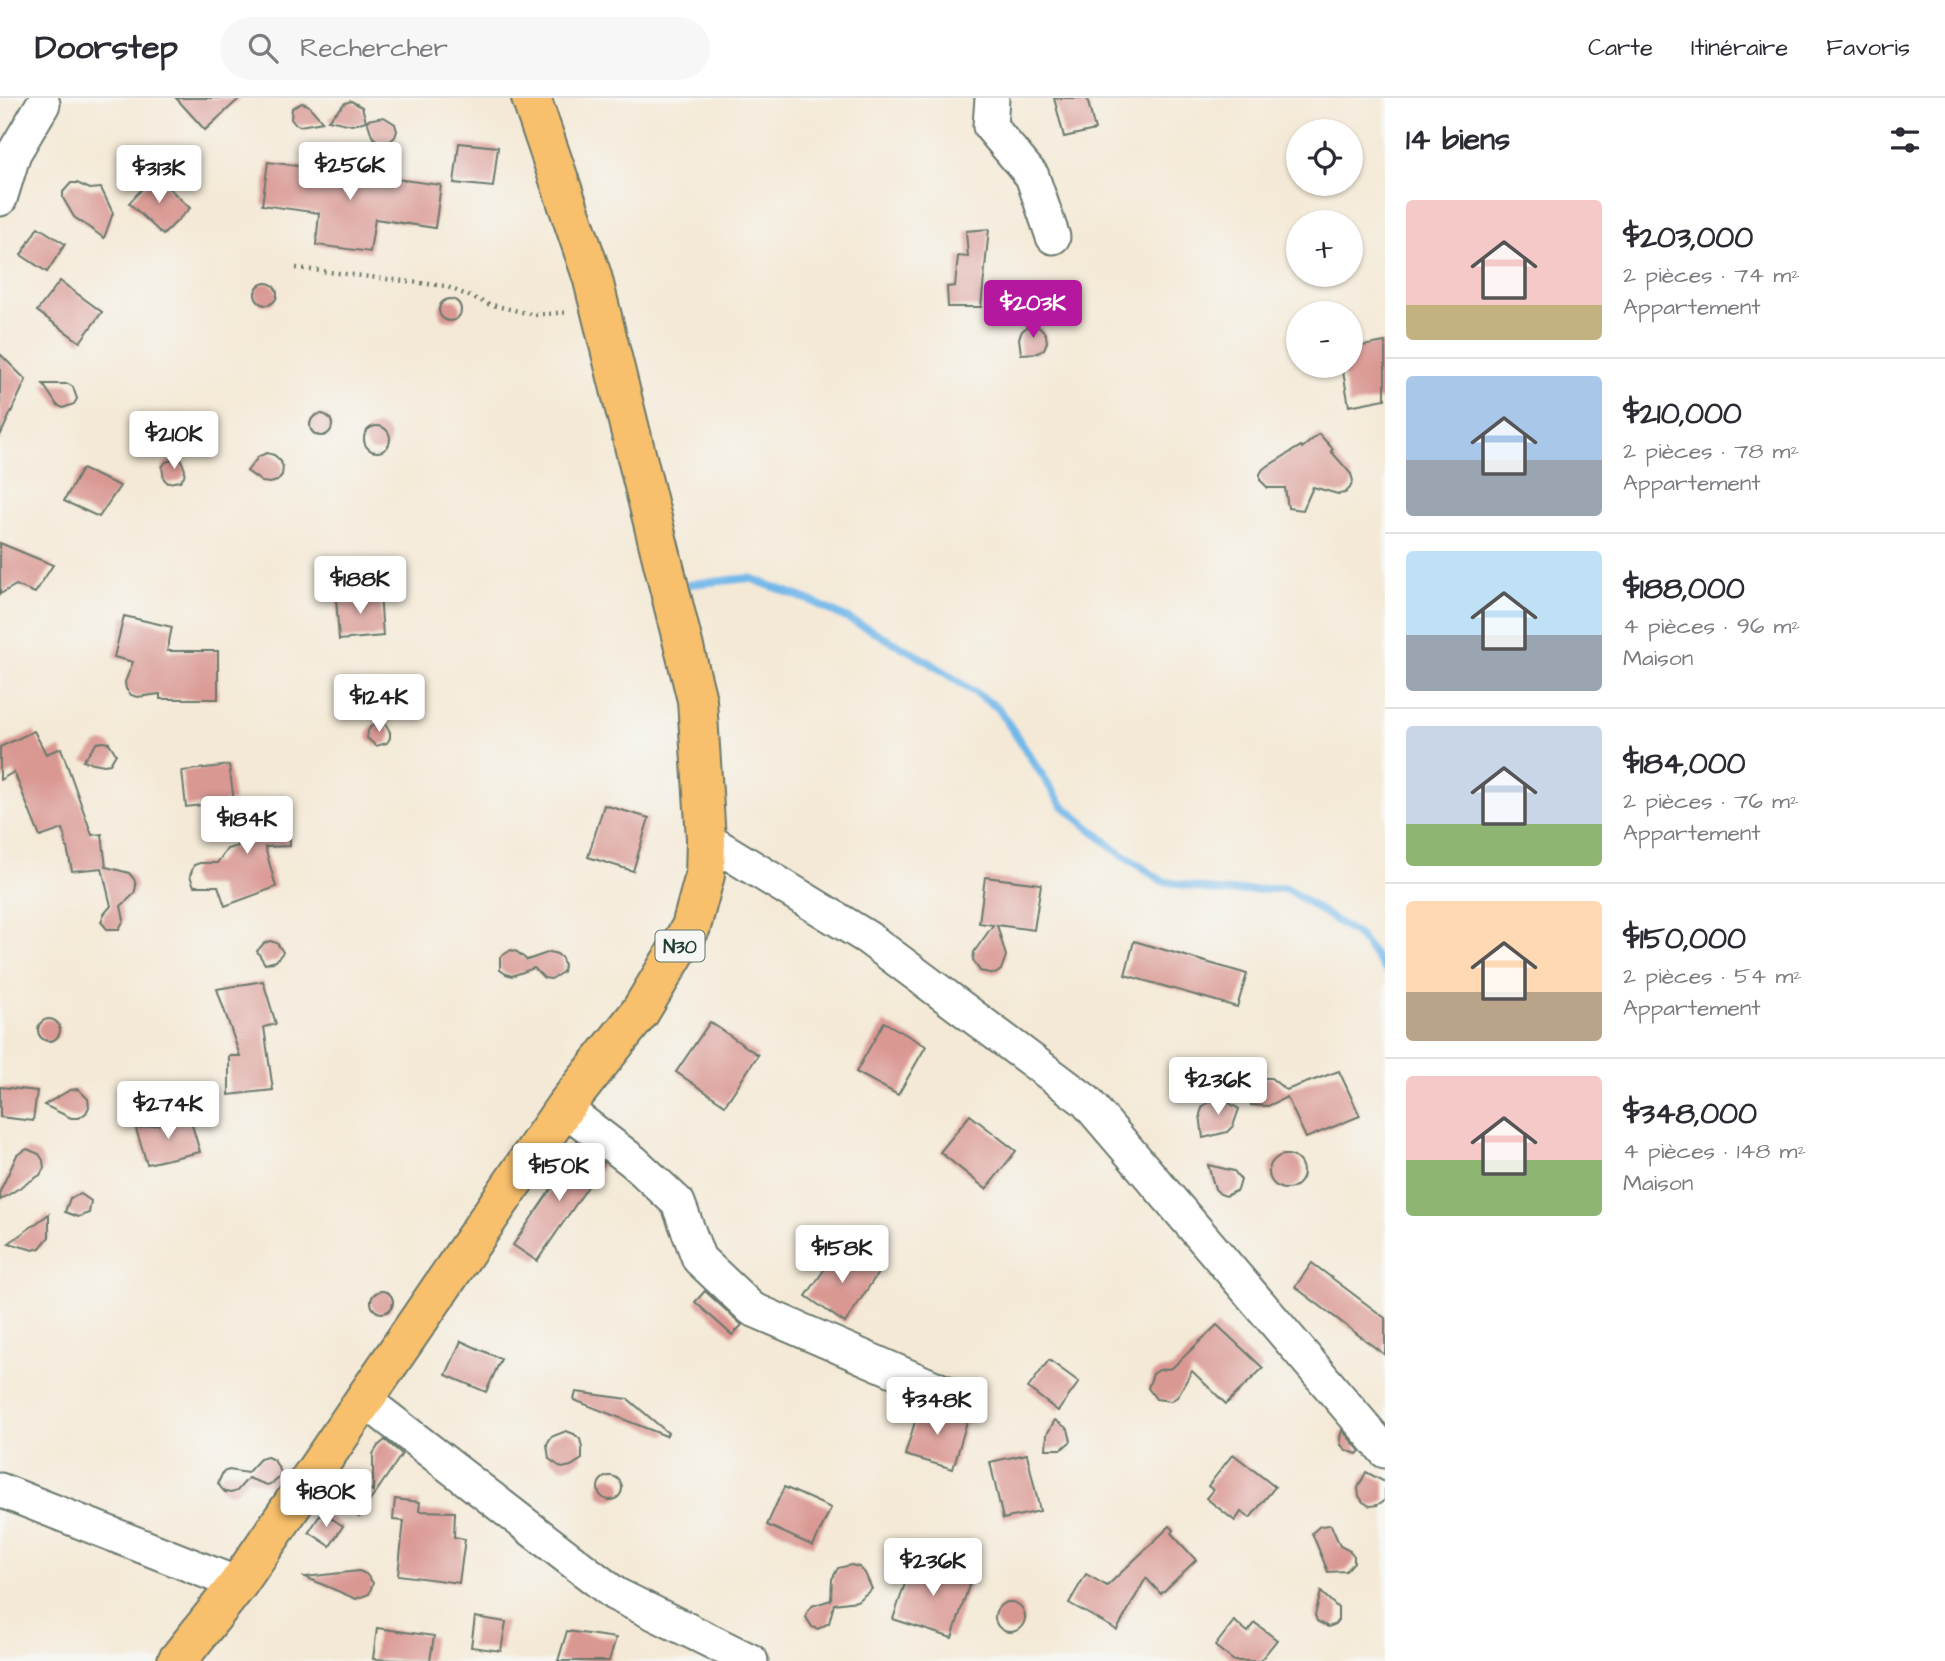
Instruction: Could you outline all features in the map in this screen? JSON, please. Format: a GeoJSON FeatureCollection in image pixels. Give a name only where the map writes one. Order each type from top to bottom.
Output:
{"type":"FeatureCollection","features":[{"type":"Feature","properties":{"kind":"main road","name":"N30"},"geometry":{"type":"LineString","coordinates":[[177,1661],[238,1584],[564,1108],[640,1012],[691,927],[705,875],[706,839],[697,700],[593,276],[531,98]]}},
{"type":"Feature","properties":{"kind":"street"},"geometry":{"type":"LineString","coordinates":[[992,98],[990,126],[1032,176],[1053,237]]}},
{"type":"Feature","properties":{"kind":"street"},"geometry":{"type":"LineString","coordinates":[[0,199],[7,152],[43,104]]}},
{"type":"Feature","properties":{"kind":"street"},"geometry":{"type":"LineString","coordinates":[[706,839],[868,938],[1086,1101],[1385,1451]]}},
{"type":"Feature","properties":{"kind":"street"},"geometry":{"type":"LineString","coordinates":[[564,1108],[634,1161],[678,1203],[699,1259],[752,1309],[951,1395]]}},
{"type":"Feature","properties":{"kind":"street"},"geometry":{"type":"LineString","coordinates":[[363,1399],[615,1594],[751,1661]]}},
{"type":"Feature","properties":{"kind":"street"},"geometry":{"type":"LineString","coordinates":[[0,1490],[238,1584]]}},
{"type":"Feature","properties":{"kind":"path"},"geometry":{"type":"LineString","coordinates":[[296,268],[444,286],[488,304],[535,315],[600,309]]}},
{"type":"Feature","properties":{"kind":"building"},"geometry":{"type":"Polygon","coordinates":[[[176,98],[240,98],[205,130],[176,98]]]}},
{"type":"Feature","properties":{"kind":"building"},"geometry":{"type":"Polygon","coordinates":[[[1054,98],[1087,98],[1095,130],[1064,137],[1054,98]]]}},
{"type":"Feature","properties":{"kind":"building"},"geometry":{"type":"Polygon","coordinates":[[[351,101],[362,107],[366,121],[352,125],[328,120],[345,103],[351,101]]]}},
{"type":"Feature","properties":{"kind":"building"},"geometry":{"type":"Polygon","coordinates":[[[302,103],[308,105],[323,122],[300,126],[295,124],[291,119],[292,108],[302,103]]]}},
{"type":"Feature","properties":{"kind":"building"},"geometry":{"type":"Polygon","coordinates":[[[384,117],[395,124],[397,131],[395,137],[383,147],[372,136],[367,120],[384,117]]]}},
{"type":"Feature","properties":{"kind":"building"},"geometry":{"type":"Polygon","coordinates":[[[459,143],[498,147],[493,187],[454,183],[459,143]]]}},
{"type":"Feature","properties":{"kind":"building"},"geometry":{"type":"Polygon","coordinates":[[[268,162],[441,185],[435,228],[375,219],[370,252],[316,245],[319,213],[262,205],[268,162]]]}},
{"type":"Feature","properties":{"kind":"building"},"geometry":{"type":"Polygon","coordinates":[[[155,175],[190,208],[163,235],[129,203],[155,175]]]}},
{"type":"Feature","properties":{"kind":"building"},"geometry":{"type":"Polygon","coordinates":[[[71,183],[90,189],[101,188],[113,213],[104,238],[74,217],[63,198],[63,192],[71,183]]]}},
{"type":"Feature","properties":{"kind":"building"},"geometry":{"type":"Polygon","coordinates":[[[38,227],[65,244],[47,272],[21,255],[38,227]]]}},
{"type":"Feature","properties":{"kind":"building"},"geometry":{"type":"Polygon","coordinates":[[[989,229],[981,307],[948,307],[947,287],[955,286],[958,256],[968,257],[966,231],[989,229]]]}},
{"type":"Feature","properties":{"kind":"building"},"geometry":{"type":"Polygon","coordinates":[[[60,281],[102,312],[80,342],[37,311],[60,281]]]}},
{"type":"Feature","properties":{"kind":"building"},"geometry":{"type":"Polygon","coordinates":[[[266,283],[274,286],[277,294],[274,302],[266,305],[258,302],[255,294],[258,286],[266,283]]]}},
{"type":"Feature","properties":{"kind":"building"},"geometry":{"type":"Polygon","coordinates":[[[450,299],[458,302],[461,310],[458,318],[450,321],[442,318],[439,310],[442,302],[450,299]]]}},
{"type":"Feature","properties":{"kind":"building"},"geometry":{"type":"Polygon","coordinates":[[[1028,326],[1042,329],[1047,342],[1044,349],[1038,353],[1021,354],[1019,338],[1028,326]]]}},
{"type":"Feature","properties":{"kind":"building"},"geometry":{"type":"Polygon","coordinates":[[[1385,342],[1385,399],[1349,406],[1344,378],[1363,378],[1363,346],[1385,342]]]}},
{"type":"Feature","properties":{"kind":"building"},"geometry":{"type":"Polygon","coordinates":[[[0,354],[26,380],[0,436],[0,354]]]}},
{"type":"Feature","properties":{"kind":"building"},"geometry":{"type":"Polygon","coordinates":[[[43,384],[68,384],[73,387],[77,399],[74,404],[63,408],[57,405],[43,384]]]}},
{"type":"Feature","properties":{"kind":"building"},"geometry":{"type":"Polygon","coordinates":[[[317,414],[325,414],[332,421],[332,429],[325,436],[317,436],[310,429],[310,421],[317,414]]]}},
{"type":"Feature","properties":{"kind":"building"},"geometry":{"type":"Polygon","coordinates":[[[377,426],[386,430],[390,439],[386,448],[377,452],[368,448],[364,439],[368,430],[377,426]]]}},
{"type":"Feature","properties":{"kind":"building"},"geometry":{"type":"Polygon","coordinates":[[[1319,434],[1333,449],[1331,451],[1351,474],[1353,481],[1345,493],[1338,494],[1313,487],[1303,510],[1288,508],[1285,488],[1268,488],[1260,480],[1260,474],[1263,469],[1301,446],[1302,448],[1319,434]]]}},
{"type":"Feature","properties":{"kind":"building"},"geometry":{"type":"Polygon","coordinates":[[[267,453],[280,460],[283,467],[282,475],[277,481],[270,483],[262,482],[247,471],[259,456],[267,453]]]}},
{"type":"Feature","properties":{"kind":"building"},"geometry":{"type":"Polygon","coordinates":[[[180,457],[185,470],[184,476],[180,481],[168,483],[164,479],[162,467],[166,462],[180,457]]]}},
{"type":"Feature","properties":{"kind":"building"},"geometry":{"type":"Polygon","coordinates":[[[82,469],[120,486],[99,517],[64,501],[82,469]]]}},
{"type":"Feature","properties":{"kind":"building"},"geometry":{"type":"Polygon","coordinates":[[[0,543],[53,565],[35,593],[16,585],[0,594],[0,543]]]}},
{"type":"Feature","properties":{"kind":"building"},"geometry":{"type":"Polygon","coordinates":[[[380,593],[383,636],[339,640],[336,597],[380,593]]]}},
{"type":"Feature","properties":{"kind":"building"},"geometry":{"type":"Polygon","coordinates":[[[124,616],[172,627],[167,651],[218,651],[218,699],[160,699],[160,694],[137,697],[131,695],[125,682],[133,662],[114,657],[124,616]]]}},
{"type":"Feature","properties":{"kind":"building"},"geometry":{"type":"Polygon","coordinates":[[[384,686],[396,686],[401,696],[400,702],[383,719],[378,696],[384,686]]]}},
{"type":"Feature","properties":{"kind":"building"},"geometry":{"type":"Polygon","coordinates":[[[383,720],[390,732],[390,738],[387,743],[376,746],[367,738],[368,731],[371,726],[383,720]]]}},
{"type":"Feature","properties":{"kind":"building"},"geometry":{"type":"Polygon","coordinates":[[[34,731],[46,754],[61,748],[92,835],[102,834],[106,867],[129,873],[134,879],[134,894],[121,906],[124,920],[119,929],[107,929],[101,922],[111,906],[102,868],[72,871],[63,829],[40,837],[14,772],[0,780],[0,747],[34,731]]]}},
{"type":"Feature","properties":{"kind":"building"},"geometry":{"type":"Polygon","coordinates":[[[97,743],[109,743],[116,754],[110,764],[83,761],[97,743]]]}},
{"type":"Feature","properties":{"kind":"building"},"geometry":{"type":"Polygon","coordinates":[[[229,765],[234,801],[186,807],[182,771],[229,765]]]}},
{"type":"Feature","properties":{"kind":"building"},"geometry":{"type":"Polygon","coordinates":[[[604,805],[649,818],[633,871],[588,857],[604,805]]]}},
{"type":"Feature","properties":{"kind":"building"},"geometry":{"type":"Polygon","coordinates":[[[289,807],[290,846],[265,847],[276,887],[225,906],[218,886],[194,886],[190,876],[194,865],[217,863],[227,849],[238,846],[236,809],[289,807]]]}},
{"type":"Feature","properties":{"kind":"building"},"geometry":{"type":"Polygon","coordinates":[[[985,877],[1041,884],[1034,930],[997,925],[1006,956],[1001,970],[995,974],[980,971],[973,960],[974,952],[993,925],[979,923],[985,877]]]}},
{"type":"Feature","properties":{"kind":"building"},"geometry":{"type":"Polygon","coordinates":[[[270,941],[277,943],[283,952],[276,961],[265,964],[257,951],[270,941]]]}},
{"type":"Feature","properties":{"kind":"building"},"geometry":{"type":"Polygon","coordinates":[[[1134,941],[1247,974],[1237,1007],[1125,975],[1134,941]]]}},
{"type":"Feature","properties":{"kind":"building"},"geometry":{"type":"Polygon","coordinates":[[[511,950],[527,960],[550,952],[557,954],[562,958],[563,972],[551,979],[544,978],[534,968],[512,976],[506,974],[500,970],[500,957],[511,950]]]}},
{"type":"Feature","properties":{"kind":"building"},"geometry":{"type":"Polygon","coordinates":[[[263,981],[276,1024],[264,1027],[273,1090],[229,1095],[229,1056],[240,1056],[217,989],[263,981]]]}},
{"type":"Feature","properties":{"kind":"building"},"geometry":{"type":"Polygon","coordinates":[[[49,1019],[57,1022],[60,1030],[57,1038],[49,1041],[41,1038],[38,1030],[41,1022],[49,1019]]]}},
{"type":"Feature","properties":{"kind":"building"},"geometry":{"type":"Polygon","coordinates":[[[710,1022],[758,1055],[725,1105],[676,1072],[710,1022]]]}},
{"type":"Feature","properties":{"kind":"building"},"geometry":{"type":"Polygon","coordinates":[[[884,1022],[926,1046],[898,1095],[856,1072],[884,1022]]]}},
{"type":"Feature","properties":{"kind":"building"},"geometry":{"type":"Polygon","coordinates":[[[1339,1071],[1360,1116],[1306,1138],[1287,1097],[1268,1106],[1251,1105],[1252,1087],[1256,1081],[1263,1078],[1271,1078],[1286,1090],[1339,1071]]]}},
{"type":"Feature","properties":{"kind":"building"},"geometry":{"type":"Polygon","coordinates":[[[0,1087],[37,1091],[33,1121],[0,1117],[0,1087]]]}},
{"type":"Feature","properties":{"kind":"building"},"geometry":{"type":"Polygon","coordinates":[[[78,1089],[88,1099],[89,1107],[79,1118],[71,1118],[44,1105],[70,1090],[78,1089]]]}},
{"type":"Feature","properties":{"kind":"building"},"geometry":{"type":"Polygon","coordinates":[[[1216,1098],[1239,1109],[1233,1126],[1227,1132],[1203,1138],[1200,1114],[1203,1106],[1216,1098]]]}},
{"type":"Feature","properties":{"kind":"building"},"geometry":{"type":"Polygon","coordinates":[[[970,1115],[1016,1151],[986,1189],[940,1152],[970,1115]]]}},
{"type":"Feature","properties":{"kind":"building"},"geometry":{"type":"Polygon","coordinates":[[[190,1118],[200,1152],[147,1164],[136,1129],[190,1118]]]}},
{"type":"Feature","properties":{"kind":"building"},"geometry":{"type":"Polygon","coordinates":[[[581,1145],[604,1163],[537,1261],[513,1245],[581,1145]]]}},
{"type":"Feature","properties":{"kind":"building"},"geometry":{"type":"Polygon","coordinates":[[[27,1149],[39,1154],[44,1168],[40,1175],[0,1200],[0,1191],[17,1155],[27,1149]]]}},
{"type":"Feature","properties":{"kind":"building"},"geometry":{"type":"Polygon","coordinates":[[[1286,1155],[1298,1160],[1303,1172],[1298,1184],[1286,1189],[1274,1184],[1269,1172],[1274,1160],[1286,1155]]]}},
{"type":"Feature","properties":{"kind":"building"},"geometry":{"type":"Polygon","coordinates":[[[1208,1165],[1234,1171],[1241,1180],[1238,1190],[1226,1196],[1220,1194],[1215,1189],[1208,1165]]]}},
{"type":"Feature","properties":{"kind":"building"},"geometry":{"type":"Polygon","coordinates":[[[81,1194],[91,1201],[89,1213],[78,1217],[65,1212],[70,1198],[81,1194]]]}},
{"type":"Feature","properties":{"kind":"building"},"geometry":{"type":"Polygon","coordinates":[[[49,1214],[49,1237],[40,1248],[33,1250],[9,1243],[49,1214]]]}},
{"type":"Feature","properties":{"kind":"building"},"geometry":{"type":"Polygon","coordinates":[[[840,1247],[878,1273],[845,1323],[806,1296],[840,1247]]]}},
{"type":"Feature","properties":{"kind":"building"},"geometry":{"type":"Polygon","coordinates":[[[1312,1263],[1385,1318],[1385,1355],[1295,1287],[1312,1263]]]}},
{"type":"Feature","properties":{"kind":"building"},"geometry":{"type":"Polygon","coordinates":[[[382,1291],[390,1294],[393,1302],[390,1310],[382,1313],[374,1310],[371,1302],[374,1294],[382,1291]]]}},
{"type":"Feature","properties":{"kind":"building"},"geometry":{"type":"Polygon","coordinates":[[[705,1291],[742,1325],[732,1335],[695,1302],[705,1291]]]}},
{"type":"Feature","properties":{"kind":"building"},"geometry":{"type":"Polygon","coordinates":[[[1217,1325],[1263,1368],[1226,1404],[1192,1371],[1177,1397],[1171,1401],[1156,1399],[1148,1388],[1153,1374],[1172,1368],[1217,1325]]]}},
{"type":"Feature","properties":{"kind":"building"},"geometry":{"type":"Polygon","coordinates":[[[461,1341],[501,1359],[486,1392],[446,1375],[461,1341]]]}},
{"type":"Feature","properties":{"kind":"building"},"geometry":{"type":"Polygon","coordinates":[[[1049,1360],[1079,1382],[1058,1411],[1028,1388],[1049,1360]]]}},
{"type":"Feature","properties":{"kind":"building"},"geometry":{"type":"Polygon","coordinates":[[[576,1392],[628,1399],[668,1433],[666,1436],[574,1400],[576,1392]]]}},
{"type":"Feature","properties":{"kind":"building"},"geometry":{"type":"Polygon","coordinates":[[[920,1405],[968,1418],[953,1469],[905,1455],[920,1405]]]}},
{"type":"Feature","properties":{"kind":"building"},"geometry":{"type":"Polygon","coordinates":[[[1055,1420],[1068,1429],[1071,1441],[1062,1449],[1046,1449],[1047,1434],[1055,1420]]]}},
{"type":"Feature","properties":{"kind":"building"},"geometry":{"type":"Polygon","coordinates":[[[1342,1430],[1360,1451],[1357,1454],[1341,1445],[1342,1430]]]}},
{"type":"Feature","properties":{"kind":"building"},"geometry":{"type":"Polygon","coordinates":[[[566,1431],[580,1439],[582,1459],[562,1468],[549,1459],[547,1444],[551,1437],[566,1431]]]}},
{"type":"Feature","properties":{"kind":"building"},"geometry":{"type":"Polygon","coordinates":[[[385,1440],[402,1454],[359,1517],[336,1501],[352,1476],[373,1491],[373,1454],[385,1440]]]}},
{"type":"Feature","properties":{"kind":"building"},"geometry":{"type":"Polygon","coordinates":[[[1027,1454],[1040,1511],[1003,1519],[990,1462],[1027,1454]]]}},
{"type":"Feature","properties":{"kind":"building"},"geometry":{"type":"Polygon","coordinates":[[[1233,1454],[1275,1487],[1250,1518],[1241,1512],[1235,1521],[1206,1498],[1213,1490],[1208,1486],[1233,1454]]]}},
{"type":"Feature","properties":{"kind":"building"},"geometry":{"type":"Polygon","coordinates":[[[267,1457],[274,1460],[281,1472],[273,1483],[267,1485],[248,1478],[237,1491],[231,1493],[225,1492],[218,1483],[223,1472],[229,1470],[247,1473],[260,1459],[267,1457]]]}},
{"type":"Feature","properties":{"kind":"building"},"geometry":{"type":"Polygon","coordinates":[[[1366,1472],[1385,1482],[1385,1500],[1377,1505],[1370,1506],[1359,1496],[1358,1488],[1366,1472]]]}},
{"type":"Feature","properties":{"kind":"building"},"geometry":{"type":"Polygon","coordinates":[[[610,1476],[618,1480],[622,1488],[618,1496],[610,1500],[602,1496],[598,1488],[602,1480],[610,1476]]]}},
{"type":"Feature","properties":{"kind":"building"},"geometry":{"type":"Polygon","coordinates":[[[784,1487],[831,1508],[813,1546],[767,1525],[784,1487]]]}},
{"type":"Feature","properties":{"kind":"building"},"geometry":{"type":"Polygon","coordinates":[[[395,1499],[420,1502],[419,1511],[455,1512],[454,1537],[465,1539],[459,1583],[398,1575],[404,1521],[393,1520],[395,1499]]]}},
{"type":"Feature","properties":{"kind":"building"},"geometry":{"type":"Polygon","coordinates":[[[322,1512],[343,1526],[330,1546],[309,1532],[322,1512]]]}},
{"type":"Feature","properties":{"kind":"building"},"geometry":{"type":"Polygon","coordinates":[[[1331,1525],[1340,1546],[1354,1556],[1354,1562],[1346,1571],[1328,1572],[1312,1533],[1320,1526],[1331,1525]]]}},
{"type":"Feature","properties":{"kind":"building"},"geometry":{"type":"Polygon","coordinates":[[[1170,1526],[1174,1530],[1172,1534],[1196,1560],[1161,1594],[1146,1578],[1117,1630],[1069,1603],[1086,1574],[1107,1586],[1170,1526]]]}},
{"type":"Feature","properties":{"kind":"building"},"geometry":{"type":"Polygon","coordinates":[[[914,1557],[972,1576],[952,1638],[893,1619],[914,1557]]]}},
{"type":"Feature","properties":{"kind":"building"},"geometry":{"type":"Polygon","coordinates":[[[851,1565],[859,1567],[865,1573],[872,1589],[857,1601],[834,1604],[829,1623],[818,1629],[812,1627],[806,1617],[808,1610],[831,1600],[832,1579],[838,1568],[851,1565]]]}},
{"type":"Feature","properties":{"kind":"building"},"geometry":{"type":"Polygon","coordinates":[[[359,1571],[366,1574],[373,1583],[369,1594],[356,1599],[305,1577],[359,1571]]]}},
{"type":"Feature","properties":{"kind":"building"},"geometry":{"type":"Polygon","coordinates":[[[1321,1592],[1338,1608],[1338,1620],[1328,1627],[1317,1621],[1315,1615],[1321,1592]]]}},
{"type":"Feature","properties":{"kind":"building"},"geometry":{"type":"Polygon","coordinates":[[[1010,1602],[1020,1607],[1025,1617],[1020,1627],[1010,1632],[1000,1627],[995,1617],[1000,1607],[1010,1602]]]}},
{"type":"Feature","properties":{"kind":"building"},"geometry":{"type":"Polygon","coordinates":[[[475,1617],[506,1622],[501,1651],[471,1647],[475,1617]]]}},
{"type":"Feature","properties":{"kind":"building"},"geometry":{"type":"Polygon","coordinates":[[[1234,1621],[1248,1632],[1255,1623],[1277,1640],[1260,1661],[1234,1661],[1215,1646],[1234,1621]]]}},
{"type":"Feature","properties":{"kind":"building"},"geometry":{"type":"Polygon","coordinates":[[[377,1628],[434,1636],[430,1661],[373,1659],[377,1628]]]}},
{"type":"Feature","properties":{"kind":"building"},"geometry":{"type":"Polygon","coordinates":[[[567,1631],[616,1638],[609,1661],[558,1661],[567,1631]]]}},
{"type":"Feature","properties":{"kind":"waterway"},"geometry":{"type":"LineString","coordinates":[[691,584],[750,578],[811,601],[929,662],[998,708],[1062,805],[1117,851],[1162,881],[1222,892],[1286,888],[1359,936],[1385,969]]}}]}
